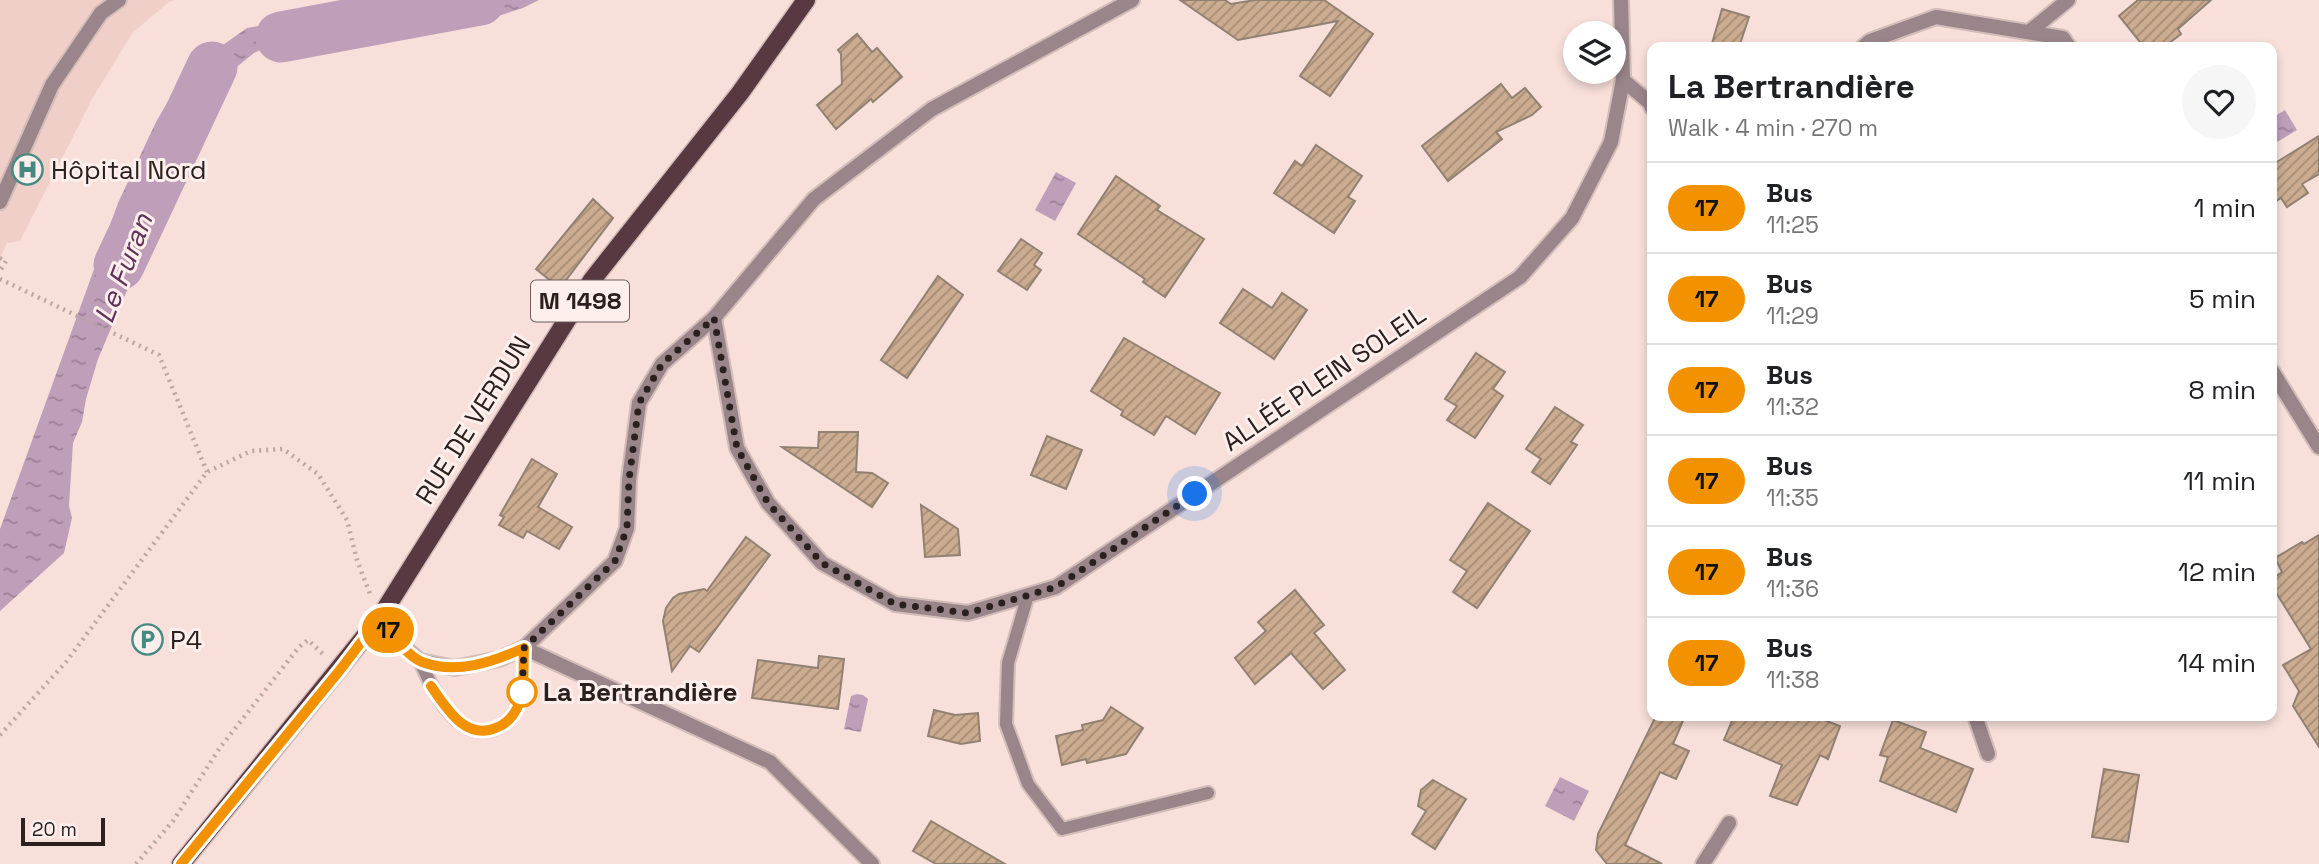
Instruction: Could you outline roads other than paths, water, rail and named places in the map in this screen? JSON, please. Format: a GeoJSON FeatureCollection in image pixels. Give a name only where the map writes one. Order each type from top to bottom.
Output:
{"type":"FeatureCollection","features":[{"type":"Feature","properties":{"kind":"main road","name":"RUE DE VERDUN"},"geometry":{"type":"LineString","coordinates":[[181,864],[379,619],[592,280],[740,93],[806,0]]}},
{"type":"Feature","properties":{"kind":"street"},"geometry":{"type":"LineString","coordinates":[[0,202],[52,85],[101,13],[119,0]]}},
{"type":"Feature","properties":{"kind":"street"},"geometry":{"type":"LineString","coordinates":[[379,619],[396,640],[420,661],[455,668],[499,659],[524,648],[615,561],[627,528],[629,480],[639,403],[662,364],[714,318],[814,199],[932,109],[1132,0]]}},
{"type":"Feature","properties":{"kind":"street","name":"ALLÉE PLEIN SOLEIL"},"geometry":{"type":"LineString","coordinates":[[1621,0],[1622,21]]}},
{"type":"Feature","properties":{"kind":"street"},"geometry":{"type":"LineString","coordinates":[[2029,32],[2067,0]]}},
{"type":"Feature","properties":{"kind":"street"},"geometry":{"type":"LineString","coordinates":[[1869,42],[1936,18],[2063,38],[2066,42]]}},
{"type":"Feature","properties":{"kind":"street"},"geometry":{"type":"LineString","coordinates":[[1626,83],[1647,100]]}},
{"type":"Feature","properties":{"kind":"street","name":"ALLÉE PLEIN SOLEIL"},"geometry":{"type":"LineString","coordinates":[[714,318],[737,448],[768,503],[822,563],[895,604],[968,613],[1056,587],[1520,277],[1572,218],[1611,142],[1622,84]]}},
{"type":"Feature","properties":{"kind":"street"},"geometry":{"type":"LineString","coordinates":[[2277,379],[2319,447]]}},
{"type":"Feature","properties":{"kind":"street"},"geometry":{"type":"LineString","coordinates":[[524,648],[770,762],[872,864]]}},
{"type":"Feature","properties":{"kind":"street"},"geometry":{"type":"LineString","coordinates":[[1977,721],[1988,754]]}},
{"type":"Feature","properties":{"kind":"street"},"geometry":{"type":"LineString","coordinates":[[1703,864],[1729,823]]}},
{"type":"Feature","properties":{"kind":"lane"},"geometry":{"type":"LineString","coordinates":[[1028,595],[1008,663],[1006,724],[1028,783],[1062,829],[1208,793]]}},
{"type":"Feature","properties":{"kind":"lane"},"geometry":{"type":"LineString","coordinates":[[420,661],[431,686],[461,724],[475,732],[488,731],[502,726],[515,713],[522,695],[524,648]]}},
{"type":"Feature","properties":{"kind":"water"},"geometry":{"type":"Polygon","coordinates":[[[485,0],[539,0],[523,8],[464,27],[428,35],[357,43],[293,35],[254,53],[218,82],[193,112],[153,185],[131,281],[98,359],[82,422],[73,443],[69,506],[72,518],[64,553],[0,611],[0,529],[118,203],[156,122],[174,91],[210,54],[247,28],[313,17],[363,27],[383,26],[485,0]]]}},
{"type":"Feature","properties":{"kind":"water"},"geometry":{"type":"Polygon","coordinates":[[[2285,110],[2297,130],[2277,142],[2277,115],[2285,110]]]}},
{"type":"Feature","properties":{"kind":"water"},"geometry":{"type":"Polygon","coordinates":[[[1056,172],[1076,183],[1055,221],[1035,210],[1056,172]]]}},
{"type":"Feature","properties":{"kind":"water"},"geometry":{"type":"Polygon","coordinates":[[[857,694],[868,699],[861,732],[844,729],[851,696],[857,694]]]}},
{"type":"Feature","properties":{"kind":"water"},"geometry":{"type":"Polygon","coordinates":[[[1560,777],[1589,791],[1574,821],[1545,806],[1560,777]]]}},
{"type":"Feature","properties":{"kind":"waterway","name":"Le Furan"},"geometry":{"type":"LineString","coordinates":[[281,37],[480,0]]}},
{"type":"Feature","properties":{"kind":"waterway","name":"Le Furan"},"geometry":{"type":"LineString","coordinates":[[119,265],[212,67]]}},
{"type":"Feature","properties":{"kind":"place","name":"Hôpital Nord"},"geometry":{"type":"Point","coordinates":[28,170]}},
{"type":"Feature","properties":{"kind":"place","name":"P4"},"geometry":{"type":"Point","coordinates":[147,640]}},
{"type":"Feature","properties":{"kind":"place","name":"La Bertrandière"},"geometry":{"type":"Point","coordinates":[522,692]}}]}
